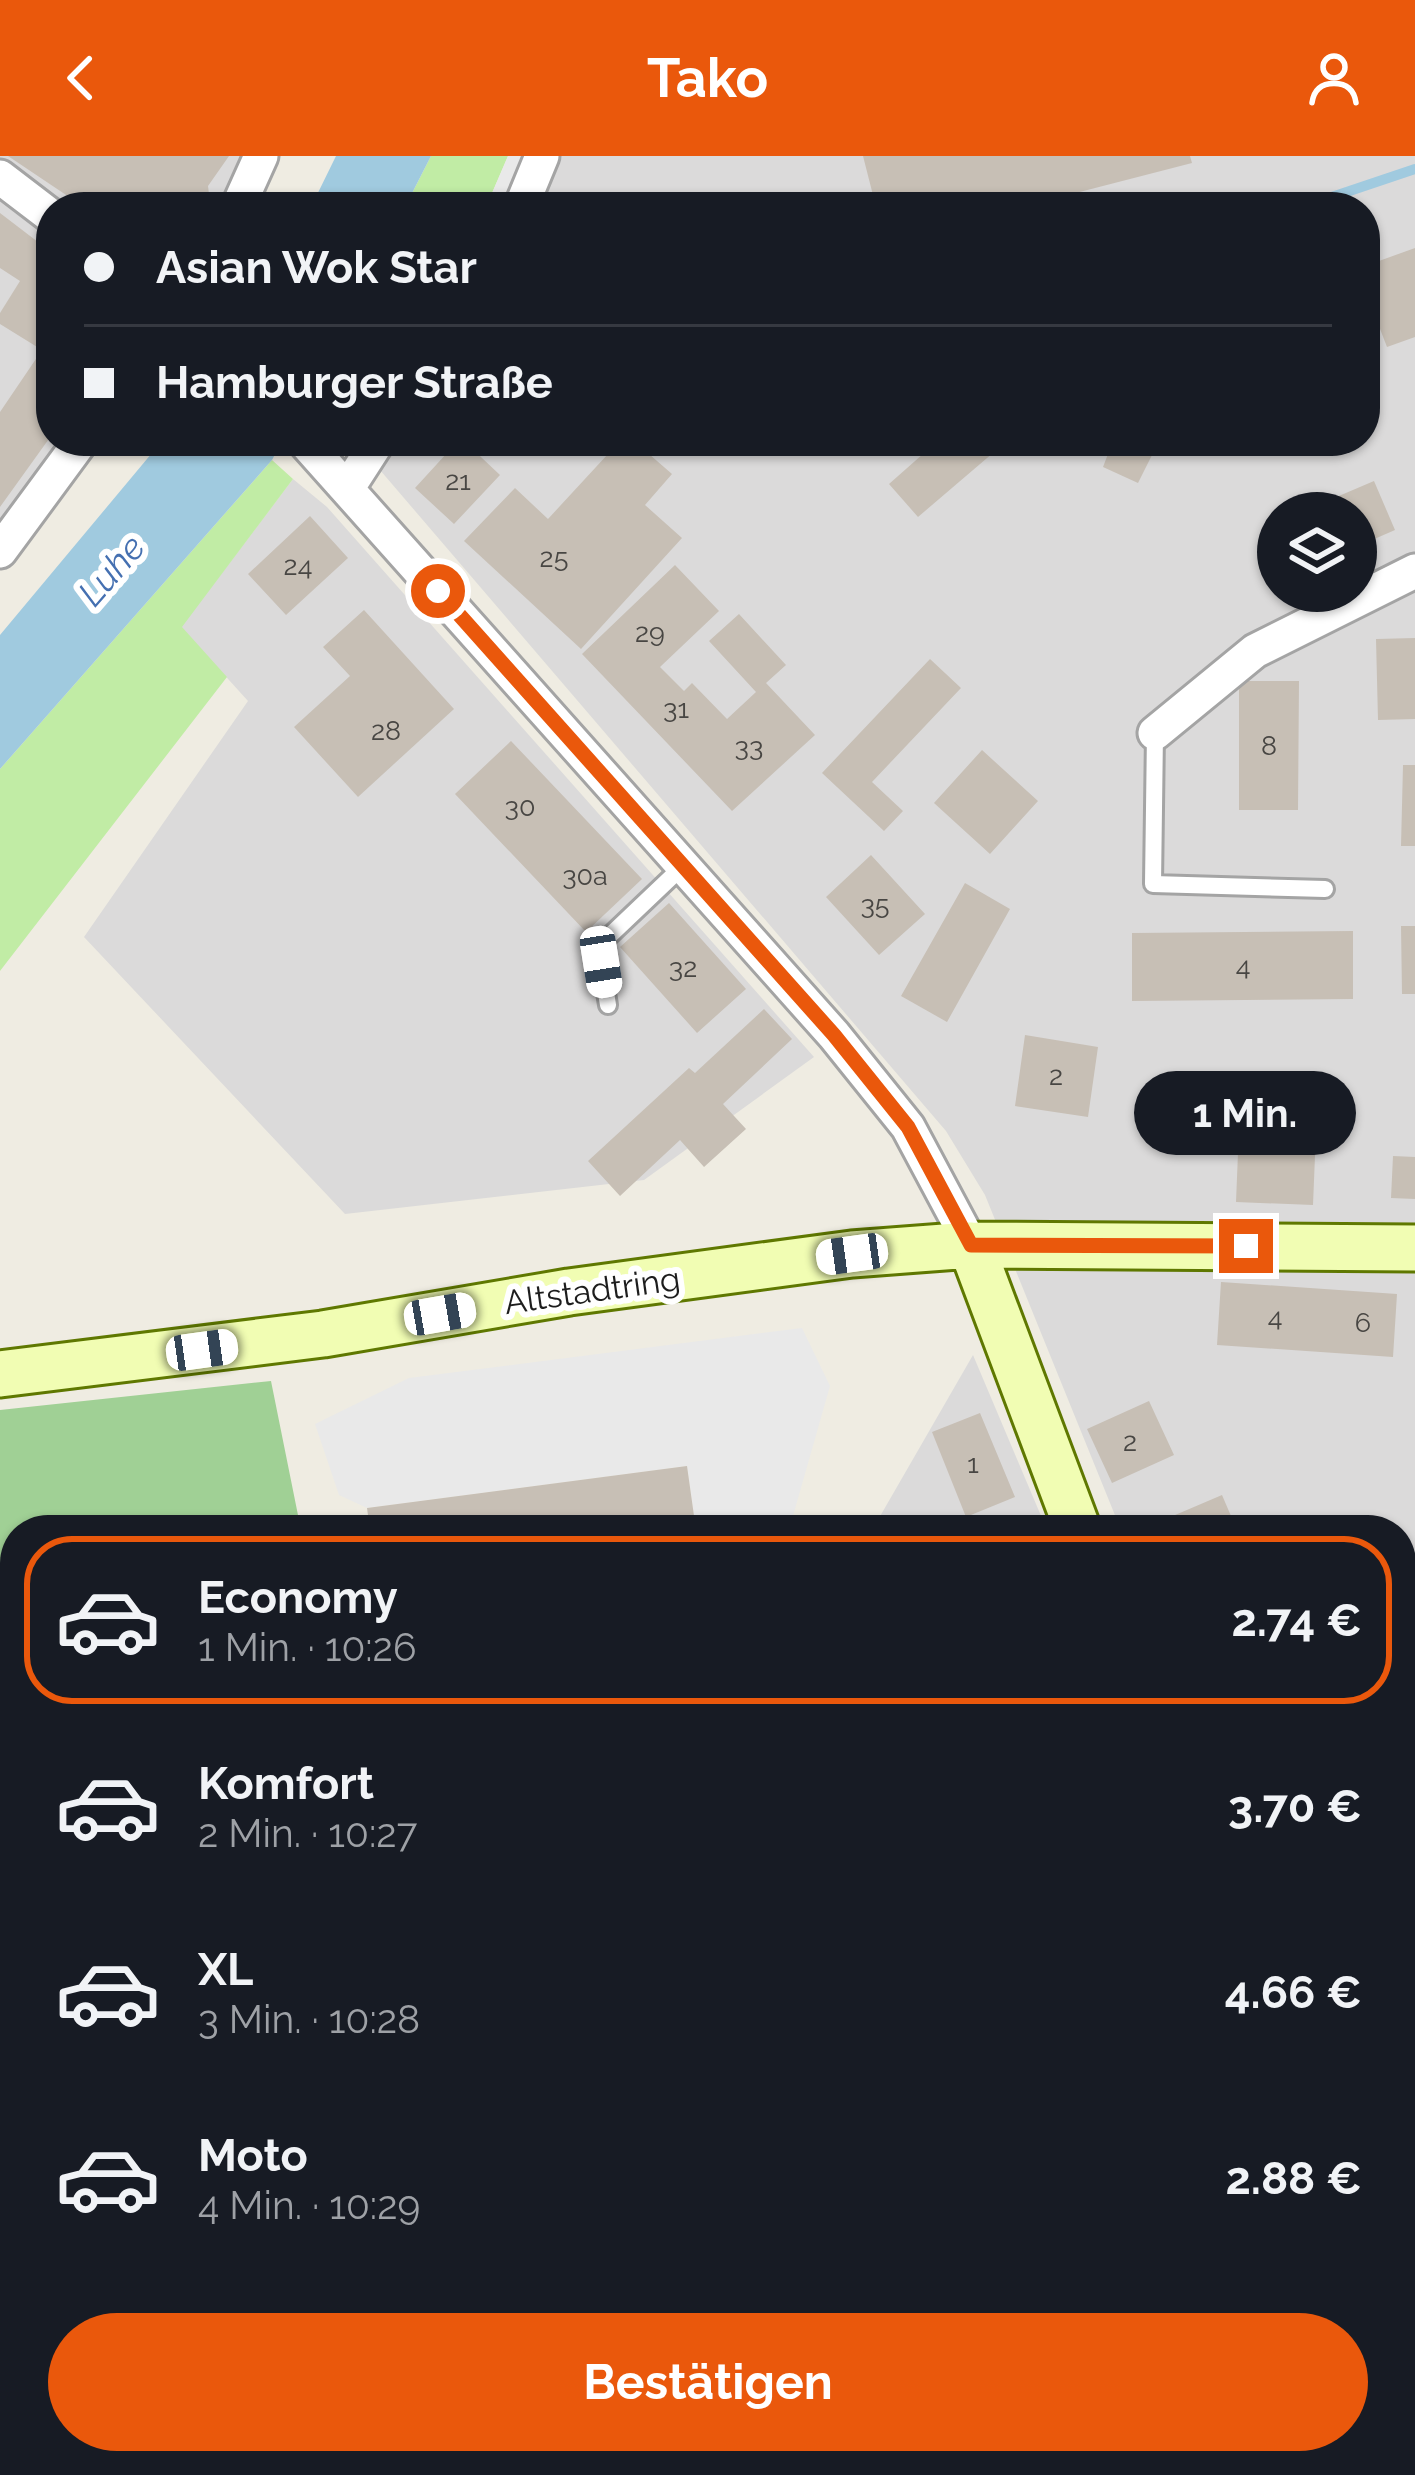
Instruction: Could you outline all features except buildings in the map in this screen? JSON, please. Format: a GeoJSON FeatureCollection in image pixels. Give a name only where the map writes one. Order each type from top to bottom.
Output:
{"type":"FeatureCollection","features":[{"type":"Feature","properties":{"kind":"main road","name":"Altstadtring"},"geometry":{"type":"LineString","coordinates":[[0,1374],[323,1334],[569,1292],[829,1257],[971,1245],[1415,1248]]}},
{"type":"Feature","properties":{"kind":"main road"},"geometry":{"type":"LineString","coordinates":[[971,1245],[1072,1515]]}},
{"type":"Feature","properties":{"kind":"street"},"geometry":{"type":"LineString","coordinates":[[245,192],[261,156]]}},
{"type":"Feature","properties":{"kind":"street"},"geometry":{"type":"LineString","coordinates":[[526,192],[542,156]]}},
{"type":"Feature","properties":{"kind":"street"},"geometry":{"type":"LineString","coordinates":[[0,176],[36,204]]}},
{"type":"Feature","properties":{"kind":"street"},"geometry":{"type":"LineString","coordinates":[[0,551],[70,456]]}},
{"type":"Feature","properties":{"kind":"street"},"geometry":{"type":"LineString","coordinates":[[317,456],[834,1035],[908,1127],[971,1245]]}},
{"type":"Feature","properties":{"kind":"street"},"geometry":{"type":"LineString","coordinates":[[347,489],[368,456]]}},
{"type":"Feature","properties":{"kind":"street"},"geometry":{"type":"LineString","coordinates":[[1156,733],[1255,651],[1415,571]]}},
{"type":"Feature","properties":{"kind":"lane"},"geometry":{"type":"LineString","coordinates":[[1156,733],[1153,884],[1325,889]]}},
{"type":"Feature","properties":{"kind":"lane"},"geometry":{"type":"LineString","coordinates":[[608,1005],[603,943],[683,866]]}},
{"type":"Feature","properties":{"kind":"shaded area"},"geometry":{"type":"Polygon","coordinates":[[[0,156],[246,156],[228,192],[36,192],[36,456],[63,456],[0,548],[0,156]]]}},
{"type":"Feature","properties":{"kind":"shaded area"},"geometry":{"type":"Polygon","coordinates":[[[508,156],[542,156],[527,192],[492,192],[508,156]]]}},
{"type":"Feature","properties":{"kind":"shaded area"},"geometry":{"type":"Polygon","coordinates":[[[542,156],[1415,156],[1415,1515],[1115,1515],[985,1195],[946,1131],[368,456],[1380,456],[1380,192],[527,192],[542,156]]]}},
{"type":"Feature","properties":{"kind":"shaded area"},"geometry":{"type":"Polygon","coordinates":[[[293,479],[327,507],[814,1057],[644,1180],[345,1214],[84,937],[248,701],[181,627],[293,479]]]}},
{"type":"Feature","properties":{"kind":"shaded area"},"geometry":{"type":"Polygon","coordinates":[[[802,1328],[830,1386],[793,1515],[694,1515],[687,1466],[367,1508],[339,1495],[315,1424],[409,1378],[802,1328]]]}},
{"type":"Feature","properties":{"kind":"shaded area"},"geometry":{"type":"Polygon","coordinates":[[[973,1355],[1041,1515],[881,1515],[973,1355]]]}},
{"type":"Feature","properties":{"kind":"green space"},"geometry":{"type":"Polygon","coordinates":[[[431,156],[508,156],[492,192],[413,192],[431,156]]]}},
{"type":"Feature","properties":{"kind":"green space"},"geometry":{"type":"Polygon","coordinates":[[[272,460],[293,479],[182,627],[227,677],[0,971],[0,769],[272,460]]]}},
{"type":"Feature","properties":{"kind":"green space"},"geometry":{"type":"Polygon","coordinates":[[[271,1381],[298,1515],[0,1515],[0,1410],[271,1381]]]}},
{"type":"Feature","properties":{"kind":"water"},"geometry":{"type":"Polygon","coordinates":[[[336,156],[431,156],[413,192],[318,192],[336,156]]]}},
{"type":"Feature","properties":{"kind":"water","name":"Luhe"},"geometry":{"type":"Polygon","coordinates":[[[149,456],[274,456],[0,769],[0,635],[149,456]]]}},
{"type":"Feature","properties":{"kind":"waterway"},"geometry":{"type":"LineString","coordinates":[[1347,192],[1415,169]]}},
{"type":"Feature","properties":{"kind":"route"},"geometry":{"type":"LineString","coordinates":[[438,591],[834,1035],[908,1127],[971,1245],[1246,1246]]}}]}
